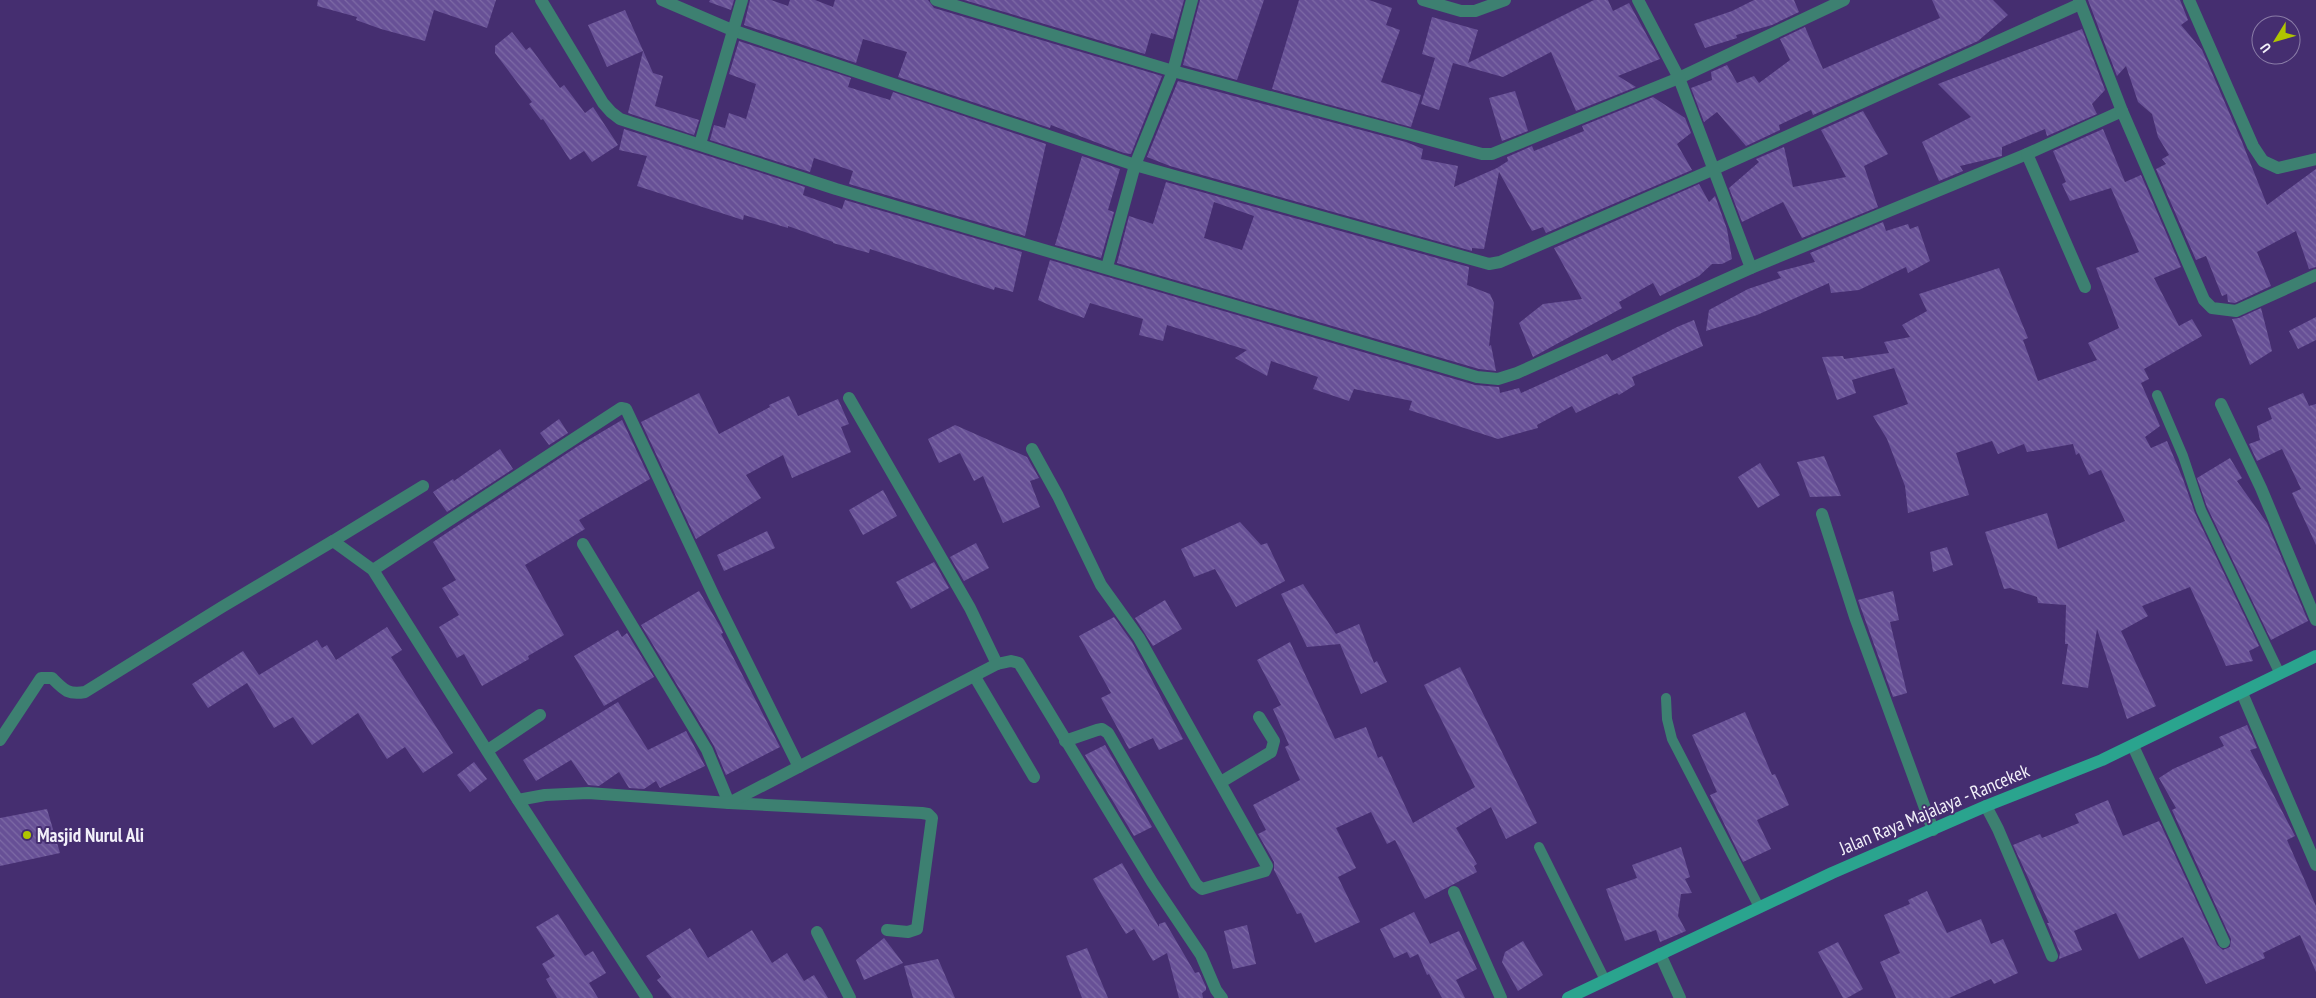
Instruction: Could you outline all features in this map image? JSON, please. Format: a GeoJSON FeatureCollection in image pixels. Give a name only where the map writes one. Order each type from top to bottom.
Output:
{"type":"FeatureCollection","features":[{"type":"Feature","properties":{"kind":"main road","name":"Jalan Raya Majalaya - Rancekek"},"geometry":{"type":"LineString","coordinates":[[1568,998],[1759,907],[1986,806],[2133,746],[2316,656]]}},
{"type":"Feature","properties":{"kind":"street"},"geometry":{"type":"LineString","coordinates":[[541,0],[611,112],[620,119],[836,189],[1477,377],[1498,379],[1517,374],[1751,268],[2027,154],[2122,111]]}},
{"type":"Feature","properties":{"kind":"street"},"geometry":{"type":"LineString","coordinates":[[662,0],[732,30],[1136,165],[1490,264],[1500,262],[1712,170],[2079,2],[2122,111],[2204,300],[2212,308],[2236,311],[2316,275]]}},
{"type":"Feature","properties":{"kind":"street"},"geometry":{"type":"LineString","coordinates":[[700,144],[742,0]]}},
{"type":"Feature","properties":{"kind":"street"},"geometry":{"type":"LineString","coordinates":[[936,0],[1173,71],[1487,154],[1502,151],[1679,78],[1844,0]]}},
{"type":"Feature","properties":{"kind":"street"},"geometry":{"type":"LineString","coordinates":[[1107,267],[1136,165],[1173,71],[1192,0]]}},
{"type":"Feature","properties":{"kind":"street"},"geometry":{"type":"LineString","coordinates":[[1423,0],[1461,11],[1476,11],[1505,0]]}},
{"type":"Feature","properties":{"kind":"street"},"geometry":{"type":"LineString","coordinates":[[1638,0],[1679,78],[1712,170],[1751,268]]}},
{"type":"Feature","properties":{"kind":"street"},"geometry":{"type":"LineString","coordinates":[[2189,0],[2253,146],[2263,161],[2278,168],[2316,159]]}},
{"type":"Feature","properties":{"kind":"street"},"geometry":{"type":"LineString","coordinates":[[2027,154],[2085,287]]}},
{"type":"Feature","properties":{"kind":"street"},"geometry":{"type":"LineString","coordinates":[[849,398],[965,599],[997,664]]}},
{"type":"Feature","properties":{"kind":"street"},"geometry":{"type":"LineString","coordinates":[[2221,404],[2261,488],[2316,620]]}},
{"type":"Feature","properties":{"kind":"street"},"geometry":{"type":"LineString","coordinates":[[373,570],[621,408],[626,409],[714,596],[799,767]]}},
{"type":"Feature","properties":{"kind":"street"},"geometry":{"type":"LineString","coordinates":[[1032,449],[1058,496],[1101,585],[1139,638],[1221,782],[1266,869],[1265,871],[1202,889],[1196,884],[1108,733],[1102,729],[1097,730],[1065,742]]}},
{"type":"Feature","properties":{"kind":"street"},"geometry":{"type":"LineString","coordinates":[[0,740],[41,678],[52,678],[63,689],[73,694],[85,692],[423,486]]}},
{"type":"Feature","properties":{"kind":"street"},"geometry":{"type":"LineString","coordinates":[[1822,514],[1855,617],[1933,830]]}},
{"type":"Feature","properties":{"kind":"street"},"geometry":{"type":"LineString","coordinates":[[333,541],[373,570],[518,800],[647,998]]}},
{"type":"Feature","properties":{"kind":"street"},"geometry":{"type":"LineString","coordinates":[[583,544],[707,750],[729,803]]}},
{"type":"Feature","properties":{"kind":"street"},"geometry":{"type":"LineString","coordinates":[[729,803],[975,678],[997,664],[1011,661],[1019,663],[1065,742],[1152,882],[1201,955],[1216,990],[1222,998]]}},
{"type":"Feature","properties":{"kind":"street"},"geometry":{"type":"LineString","coordinates":[[975,678],[1034,777]]}},
{"type":"Feature","properties":{"kind":"street"},"geometry":{"type":"LineString","coordinates":[[2242,693],[2316,865]]}},
{"type":"Feature","properties":{"kind":"street"},"geometry":{"type":"LineString","coordinates":[[488,750],[540,716]]}},
{"type":"Feature","properties":{"kind":"street"},"geometry":{"type":"LineString","coordinates":[[1221,782],[1271,752],[1274,741],[1259,717]]}},
{"type":"Feature","properties":{"kind":"street"},"geometry":{"type":"LineString","coordinates":[[2133,746],[2224,942]]}},
{"type":"Feature","properties":{"kind":"street"},"geometry":{"type":"LineString","coordinates":[[518,800],[545,795],[588,793],[928,814],[932,818],[917,929],[908,932],[887,930]]}},
{"type":"Feature","properties":{"kind":"street"},"geometry":{"type":"LineString","coordinates":[[1986,806],[1998,829],[2052,956]]}},
{"type":"Feature","properties":{"kind":"street"},"geometry":{"type":"LineString","coordinates":[[1454,892],[1501,998]]}},
{"type":"Feature","properties":{"kind":"street"},"geometry":{"type":"LineString","coordinates":[[817,932],[850,998]]}},
{"type":"Feature","properties":{"kind":"street"},"geometry":{"type":"LineString","coordinates":[[1660,954],[1680,998]]}},
{"type":"Feature","properties":{"kind":"lane"},"geometry":{"type":"LineString","coordinates":[[2157,395],[2183,456],[2201,510],[2280,674]]}},
{"type":"Feature","properties":{"kind":"lane"},"geometry":{"type":"LineString","coordinates":[[1666,698],[1667,719],[1672,739],[1759,907]]}},
{"type":"Feature","properties":{"kind":"lane"},"geometry":{"type":"LineString","coordinates":[[1539,847],[1605,980]]}},
{"type":"Feature","properties":{"kind":"building"},"geometry":{"type":"Polygon","coordinates":[[[318,0],[496,0],[487,28],[434,10],[425,41],[381,29],[356,20],[357,17],[317,6],[318,0]]]}},
{"type":"Feature","properties":{"kind":"building"},"geometry":{"type":"Polygon","coordinates":[[[710,0],[734,0],[731,10],[709,2],[710,0]]]}},
{"type":"Feature","properties":{"kind":"building"},"geometry":{"type":"Polygon","coordinates":[[[750,0],[771,0],[788,6],[790,0],[815,0],[833,7],[835,0],[928,0],[934,8],[1162,76],[1131,154],[1124,153],[1051,125],[1050,128],[898,77],[907,52],[863,39],[856,63],[744,25],[750,0]]]}},
{"type":"Feature","properties":{"kind":"building"},"geometry":{"type":"Polygon","coordinates":[[[964,0],[1184,0],[1173,39],[1151,33],[1145,54],[964,0]]]}},
{"type":"Feature","properties":{"kind":"building"},"geometry":{"type":"Polygon","coordinates":[[[1200,0],[1264,0],[1237,80],[1183,65],[1200,0]]]}},
{"type":"Feature","properties":{"kind":"building"},"geometry":{"type":"Polygon","coordinates":[[[1299,0],[1369,0],[1392,8],[1386,25],[1400,30],[1381,82],[1421,95],[1411,127],[1272,89],[1299,0]]]}},
{"type":"Feature","properties":{"kind":"building"},"geometry":{"type":"Polygon","coordinates":[[[1594,0],[1608,0],[1613,11],[1629,3],[1660,59],[1618,76],[1636,87],[1576,111],[1551,52],[1503,77],[1453,63],[1439,110],[1421,104],[1435,58],[1422,54],[1432,17],[1478,30],[1468,63],[1594,0]]]}},
{"type":"Feature","properties":{"kind":"building"},"geometry":{"type":"Polygon","coordinates":[[[1754,0],[1794,0],[1799,12],[1772,25],[1736,35],[1737,38],[1705,48],[1694,24],[1732,11],[1754,0]]]}},
{"type":"Feature","properties":{"kind":"building"},"geometry":{"type":"Polygon","coordinates":[[[1932,0],[1993,0],[2008,15],[1978,41],[1813,115],[1811,110],[1779,125],[1780,130],[1746,146],[1717,112],[1704,122],[1691,88],[1712,80],[1711,72],[1727,65],[1737,83],[1754,76],[1759,83],[1790,60],[1780,39],[1805,27],[1823,69],[1940,18],[1932,0]]]}},
{"type":"Feature","properties":{"kind":"building"},"geometry":{"type":"Polygon","coordinates":[[[2088,0],[2180,0],[2188,20],[2181,25],[2202,50],[2267,205],[2316,169],[2316,267],[2309,269],[2296,231],[2257,252],[2271,286],[2235,303],[2228,302],[2227,294],[2222,296],[2206,256],[2196,260],[2156,169],[2166,164],[2162,159],[2169,155],[2158,137],[2152,114],[2138,102],[2126,66],[2117,76],[2088,0]]]}},
{"type":"Feature","properties":{"kind":"building"},"geometry":{"type":"Polygon","coordinates":[[[625,10],[653,73],[663,76],[655,106],[699,120],[694,135],[628,113],[643,51],[607,67],[588,25],[625,10]]]}},
{"type":"Feature","properties":{"kind":"building"},"geometry":{"type":"Polygon","coordinates":[[[2082,29],[2105,90],[2092,104],[2097,114],[2047,136],[2045,129],[2002,147],[2002,156],[1960,166],[1963,171],[1939,181],[1922,142],[1971,117],[1938,84],[2082,29]]]}},
{"type":"Feature","properties":{"kind":"building"},"geometry":{"type":"Polygon","coordinates":[[[512,32],[526,50],[530,47],[560,88],[564,85],[585,113],[593,107],[618,145],[592,162],[584,151],[570,160],[543,119],[541,120],[529,104],[532,102],[495,53],[495,46],[512,32]]]}},
{"type":"Feature","properties":{"kind":"building"},"geometry":{"type":"Polygon","coordinates":[[[739,41],[851,78],[848,87],[890,100],[893,92],[1046,144],[1025,236],[849,184],[853,171],[814,158],[810,172],[710,140],[714,125],[725,128],[729,113],[746,119],[756,84],[729,74],[739,41]]]}},
{"type":"Feature","properties":{"kind":"building"},"geometry":{"type":"Polygon","coordinates":[[[1178,81],[1406,142],[1423,149],[1421,159],[1458,166],[1454,187],[1497,168],[1508,161],[1507,157],[1532,146],[1534,151],[1584,131],[1582,126],[1653,97],[1685,118],[1691,133],[1677,144],[1692,170],[1546,233],[1543,227],[1532,231],[1499,172],[1484,249],[1472,248],[1472,251],[1170,166],[1147,157],[1178,81]]]}},
{"type":"Feature","properties":{"kind":"building"},"geometry":{"type":"Polygon","coordinates":[[[1515,91],[1528,131],[1502,141],[1489,98],[1515,91]]]}},
{"type":"Feature","properties":{"kind":"building"},"geometry":{"type":"Polygon","coordinates":[[[1863,111],[1888,154],[1864,166],[1878,207],[1802,238],[1783,202],[1742,222],[1729,188],[1759,162],[1756,159],[1784,147],[1793,187],[1846,177],[1821,130],[1863,111]]]}},
{"type":"Feature","properties":{"kind":"building"},"geometry":{"type":"Polygon","coordinates":[[[624,129],[805,187],[803,195],[842,209],[845,200],[1022,252],[1013,292],[995,287],[994,290],[870,249],[869,253],[833,243],[788,226],[788,228],[744,215],[743,220],[637,186],[647,156],[619,150],[624,129]]]}},
{"type":"Feature","properties":{"kind":"building"},"geometry":{"type":"Polygon","coordinates":[[[2103,129],[2125,182],[2141,175],[2181,267],[2154,278],[2179,326],[2192,319],[2202,336],[2144,369],[2149,379],[2141,383],[2160,426],[2145,437],[2151,448],[2167,441],[2195,513],[2259,646],[2249,651],[2253,661],[2226,666],[2190,587],[2142,606],[2148,616],[2121,631],[2156,706],[2127,719],[2097,629],[2088,688],[2062,684],[2068,644],[2065,644],[2066,605],[2038,603],[2037,597],[2010,588],[2004,589],[1985,532],[2047,513],[2058,549],[2125,521],[2101,470],[2089,475],[2079,453],[2076,455],[2073,444],[2027,452],[2024,444],[1998,454],[1992,441],[1956,453],[1969,495],[1908,513],[1905,486],[1887,439],[1873,416],[1908,404],[1894,368],[1852,380],[1856,393],[1837,400],[1822,357],[1843,356],[1844,359],[1889,353],[1884,342],[1910,337],[1902,325],[1927,311],[1919,294],[1999,268],[2028,338],[2023,340],[2038,381],[2097,360],[2088,343],[2119,328],[2096,268],[2139,252],[2111,188],[2114,187],[2070,201],[2062,184],[2066,182],[2053,151],[2103,129]]]}},
{"type":"Feature","properties":{"kind":"building"},"geometry":{"type":"Polygon","coordinates":[[[1082,156],[1120,169],[1108,210],[1114,212],[1101,258],[1055,245],[1082,156]]]}},
{"type":"Feature","properties":{"kind":"building"},"geometry":{"type":"Polygon","coordinates":[[[1166,182],[1469,267],[1467,285],[1490,294],[1494,303],[1489,346],[1491,345],[1496,371],[1479,369],[1117,263],[1129,216],[1153,224],[1166,182]],[[1214,202],[1204,238],[1242,250],[1254,216],[1214,202]]]}},
{"type":"Feature","properties":{"kind":"building"},"geometry":{"type":"Polygon","coordinates":[[[1699,184],[1709,202],[1715,196],[1727,229],[1732,259],[1722,264],[1712,264],[1699,276],[1660,296],[1653,283],[1619,302],[1622,308],[1533,357],[1519,323],[1543,304],[1582,299],[1554,248],[1699,184]]]}},
{"type":"Feature","properties":{"kind":"building"},"geometry":{"type":"Polygon","coordinates":[[[1883,222],[1886,231],[1908,224],[1910,229],[1918,226],[1930,261],[1908,273],[1906,267],[1859,290],[1831,293],[1829,283],[1757,315],[1706,331],[1709,310],[1748,289],[1781,278],[1777,272],[1815,262],[1810,253],[1883,222]]]}},
{"type":"Feature","properties":{"kind":"building"},"geometry":{"type":"Polygon","coordinates":[[[1050,260],[1475,385],[1499,387],[1500,393],[1519,388],[1521,393],[1607,354],[1612,361],[1694,320],[1703,346],[1632,377],[1635,385],[1619,395],[1617,393],[1576,413],[1572,406],[1537,425],[1538,428],[1498,439],[1409,410],[1412,401],[1354,389],[1349,401],[1313,389],[1318,377],[1271,361],[1267,376],[1235,358],[1247,350],[1167,325],[1163,341],[1139,335],[1143,319],[1090,303],[1084,318],[1056,308],[1038,300],[1050,260]]]}},
{"type":"Feature","properties":{"kind":"building"},"geometry":{"type":"Polygon","coordinates":[[[2261,308],[2272,351],[2250,365],[2232,319],[2239,318],[2261,308]]]}},
{"type":"Feature","properties":{"kind":"building"},"geometry":{"type":"Polygon","coordinates":[[[2316,317],[2316,340],[2298,349],[2289,331],[2316,317]]]}},
{"type":"Feature","properties":{"kind":"building"},"geometry":{"type":"Polygon","coordinates":[[[699,393],[719,434],[770,407],[769,405],[789,396],[798,416],[838,399],[849,424],[841,427],[851,452],[792,478],[783,455],[746,475],[761,498],[696,539],[641,422],[699,393]]]}},
{"type":"Feature","properties":{"kind":"building"},"geometry":{"type":"Polygon","coordinates":[[[2303,393],[2309,406],[2316,404],[2316,545],[2292,493],[2301,489],[2282,449],[2257,461],[2249,444],[2260,440],[2257,426],[2272,419],[2268,408],[2303,393]]]}},
{"type":"Feature","properties":{"kind":"building"},"geometry":{"type":"Polygon","coordinates":[[[559,419],[568,433],[549,445],[540,433],[559,419]]]}},
{"type":"Feature","properties":{"kind":"building"},"geometry":{"type":"Polygon","coordinates":[[[622,420],[650,479],[579,520],[585,529],[525,565],[564,635],[528,656],[529,659],[482,686],[464,654],[457,658],[439,627],[459,615],[442,588],[456,580],[433,542],[578,446],[622,420]]]}},
{"type":"Feature","properties":{"kind":"building"},"geometry":{"type":"Polygon","coordinates":[[[955,425],[1027,457],[1039,478],[1030,481],[1040,507],[1003,523],[983,476],[974,481],[960,453],[939,463],[928,439],[955,425]]]}},
{"type":"Feature","properties":{"kind":"building"},"geometry":{"type":"Polygon","coordinates":[[[500,449],[513,469],[447,512],[433,492],[453,479],[454,481],[500,449]]]}},
{"type":"Feature","properties":{"kind":"building"},"geometry":{"type":"Polygon","coordinates":[[[1824,456],[1841,496],[1810,497],[1797,462],[1824,456]]]}},
{"type":"Feature","properties":{"kind":"building"},"geometry":{"type":"Polygon","coordinates":[[[2230,458],[2242,478],[2237,481],[2267,523],[2308,621],[2271,640],[2207,507],[2197,478],[2230,458]]]}},
{"type":"Feature","properties":{"kind":"building"},"geometry":{"type":"Polygon","coordinates":[[[1760,463],[1780,495],[1758,508],[1738,477],[1760,463]]]}},
{"type":"Feature","properties":{"kind":"building"},"geometry":{"type":"Polygon","coordinates":[[[883,490],[897,516],[863,535],[849,510],[883,490]]]}},
{"type":"Feature","properties":{"kind":"building"},"geometry":{"type":"Polygon","coordinates":[[[1240,522],[1261,545],[1267,543],[1285,581],[1236,607],[1215,569],[1194,577],[1181,549],[1240,522]]]}},
{"type":"Feature","properties":{"kind":"building"},"geometry":{"type":"Polygon","coordinates":[[[767,531],[775,548],[724,571],[717,555],[767,531]]]}},
{"type":"Feature","properties":{"kind":"building"},"geometry":{"type":"Polygon","coordinates":[[[976,543],[989,568],[964,581],[950,557],[976,543]]]}},
{"type":"Feature","properties":{"kind":"building"},"geometry":{"type":"Polygon","coordinates":[[[1947,547],[1953,565],[1933,572],[1930,552],[1947,547]]]}},
{"type":"Feature","properties":{"kind":"building"},"geometry":{"type":"Polygon","coordinates":[[[934,562],[949,588],[911,609],[896,582],[934,562]]]}},
{"type":"Feature","properties":{"kind":"building"},"geometry":{"type":"Polygon","coordinates":[[[1303,584],[1336,634],[1359,624],[1374,663],[1377,661],[1387,682],[1361,694],[1340,644],[1307,647],[1281,594],[1303,584]]]}},
{"type":"Feature","properties":{"kind":"building"},"geometry":{"type":"Polygon","coordinates":[[[699,591],[721,628],[723,633],[721,634],[780,747],[726,775],[714,746],[641,625],[699,591]]]}},
{"type":"Feature","properties":{"kind":"building"},"geometry":{"type":"Polygon","coordinates":[[[1893,591],[1899,620],[1890,622],[1907,693],[1893,697],[1858,600],[1893,591]]]}},
{"type":"Feature","properties":{"kind":"building"},"geometry":{"type":"Polygon","coordinates":[[[1165,600],[1182,629],[1153,646],[1135,618],[1165,600]]]}},
{"type":"Feature","properties":{"kind":"building"},"geometry":{"type":"Polygon","coordinates":[[[1114,617],[1132,642],[1183,739],[1159,750],[1153,738],[1129,749],[1101,698],[1111,693],[1079,636],[1114,617]]]}},
{"type":"Feature","properties":{"kind":"building"},"geometry":{"type":"Polygon","coordinates":[[[387,627],[402,650],[391,657],[453,753],[423,773],[405,747],[387,759],[358,713],[312,745],[293,717],[274,728],[247,683],[208,708],[192,684],[243,651],[259,675],[317,640],[322,648],[327,645],[336,660],[387,627]]]}},
{"type":"Feature","properties":{"kind":"building"},"geometry":{"type":"Polygon","coordinates":[[[618,630],[622,637],[627,633],[654,677],[604,706],[574,656],[618,630]]]}},
{"type":"Feature","properties":{"kind":"building"},"geometry":{"type":"Polygon","coordinates":[[[1290,642],[1335,739],[1366,727],[1378,758],[1382,756],[1413,823],[1475,787],[1424,685],[1460,667],[1537,823],[1506,839],[1491,807],[1456,828],[1477,864],[1474,866],[1477,872],[1425,899],[1395,840],[1387,844],[1371,812],[1336,828],[1356,868],[1338,877],[1360,922],[1315,943],[1301,913],[1297,914],[1274,870],[1274,862],[1258,834],[1266,830],[1253,805],[1300,780],[1285,747],[1289,745],[1273,709],[1281,705],[1257,660],[1290,642]]]}},
{"type":"Feature","properties":{"kind":"building"},"geometry":{"type":"Polygon","coordinates":[[[618,702],[648,750],[686,731],[705,766],[660,788],[656,781],[644,789],[629,788],[619,772],[599,786],[588,785],[571,760],[536,781],[523,760],[618,702]]]}},
{"type":"Feature","properties":{"kind":"building"},"geometry":{"type":"Polygon","coordinates":[[[1745,712],[1772,775],[1775,774],[1789,805],[1757,820],[1771,849],[1743,862],[1710,795],[1717,792],[1692,735],[1745,712]]]}},
{"type":"Feature","properties":{"kind":"building"},"geometry":{"type":"Polygon","coordinates":[[[2247,725],[2257,748],[2250,750],[2295,836],[2287,840],[2316,906],[2316,972],[2300,935],[2263,953],[2265,958],[2206,984],[2183,937],[2139,959],[2116,913],[2074,931],[2082,950],[2059,959],[2060,953],[2047,923],[2049,923],[2013,845],[2040,834],[2042,838],[2079,823],[2075,814],[2108,800],[2123,836],[2159,821],[2217,945],[2223,950],[2230,947],[2231,939],[2172,810],[2176,808],[2159,778],[2173,769],[2224,746],[2219,737],[2247,725]]]}},
{"type":"Feature","properties":{"kind":"building"},"geometry":{"type":"Polygon","coordinates":[[[1105,745],[1152,827],[1134,836],[1085,755],[1105,745]]]}},
{"type":"Feature","properties":{"kind":"building"},"geometry":{"type":"Polygon","coordinates":[[[474,762],[487,779],[470,792],[457,775],[474,762]]]}},
{"type":"Feature","properties":{"kind":"building","name":"Masjid Nurul Ali"},"geometry":{"type":"Polygon","coordinates":[[[47,809],[60,853],[0,866],[0,818],[47,809]]]}},
{"type":"Feature","properties":{"kind":"building"},"geometry":{"type":"Polygon","coordinates":[[[1681,847],[1690,877],[1685,879],[1692,893],[1681,894],[1678,916],[1686,931],[1660,942],[1656,930],[1625,941],[1606,889],[1637,878],[1632,865],[1681,847]]]}},
{"type":"Feature","properties":{"kind":"building"},"geometry":{"type":"Polygon","coordinates":[[[1122,863],[1159,927],[1159,924],[1165,922],[1195,973],[1199,972],[1206,987],[1206,990],[1202,993],[1203,998],[1179,998],[1167,953],[1153,961],[1134,929],[1126,934],[1102,895],[1093,879],[1122,863]]]}},
{"type":"Feature","properties":{"kind":"building"},"geometry":{"type":"Polygon","coordinates":[[[1927,891],[1947,933],[1981,919],[1991,944],[2003,939],[2018,973],[1994,984],[1991,979],[1949,998],[1896,998],[1880,962],[1900,953],[1884,915],[1910,904],[1908,900],[1927,891]]]}},
{"type":"Feature","properties":{"kind":"building"},"geometry":{"type":"Polygon","coordinates":[[[1414,912],[1430,944],[1459,931],[1477,969],[1456,980],[1465,998],[1442,998],[1429,974],[1427,975],[1418,954],[1410,958],[1407,952],[1394,958],[1380,929],[1414,912]]]}},
{"type":"Feature","properties":{"kind":"building"},"geometry":{"type":"Polygon","coordinates":[[[558,914],[585,956],[593,951],[606,973],[589,983],[598,998],[557,998],[546,979],[550,977],[542,964],[555,956],[536,927],[558,914]]]}},
{"type":"Feature","properties":{"kind":"building"},"geometry":{"type":"Polygon","coordinates":[[[1247,925],[1256,964],[1233,969],[1224,931],[1247,925]]]}},
{"type":"Feature","properties":{"kind":"building"},"geometry":{"type":"Polygon","coordinates":[[[690,928],[708,958],[752,930],[772,963],[787,953],[804,981],[814,975],[828,998],[672,998],[657,980],[661,977],[646,956],[690,928]]]}},
{"type":"Feature","properties":{"kind":"building"},"geometry":{"type":"Polygon","coordinates":[[[884,938],[903,963],[864,980],[856,960],[884,938]]]}},
{"type":"Feature","properties":{"kind":"building"},"geometry":{"type":"Polygon","coordinates":[[[1523,941],[1543,975],[1518,991],[1502,962],[1505,952],[1523,941]]]}},
{"type":"Feature","properties":{"kind":"building"},"geometry":{"type":"Polygon","coordinates":[[[1838,942],[1863,989],[1847,998],[1843,998],[1818,952],[1838,942]]]}},
{"type":"Feature","properties":{"kind":"building"},"geometry":{"type":"Polygon","coordinates":[[[1087,948],[1108,998],[1082,998],[1066,956],[1087,948]]]}},
{"type":"Feature","properties":{"kind":"building"},"geometry":{"type":"Polygon","coordinates":[[[938,959],[955,998],[913,998],[904,966],[938,959]]]}},
{"type":"Feature","properties":{"kind":"place","name":"Masjid Nurul Ali"},"geometry":{"type":"Point","coordinates":[27,835]}}]}
